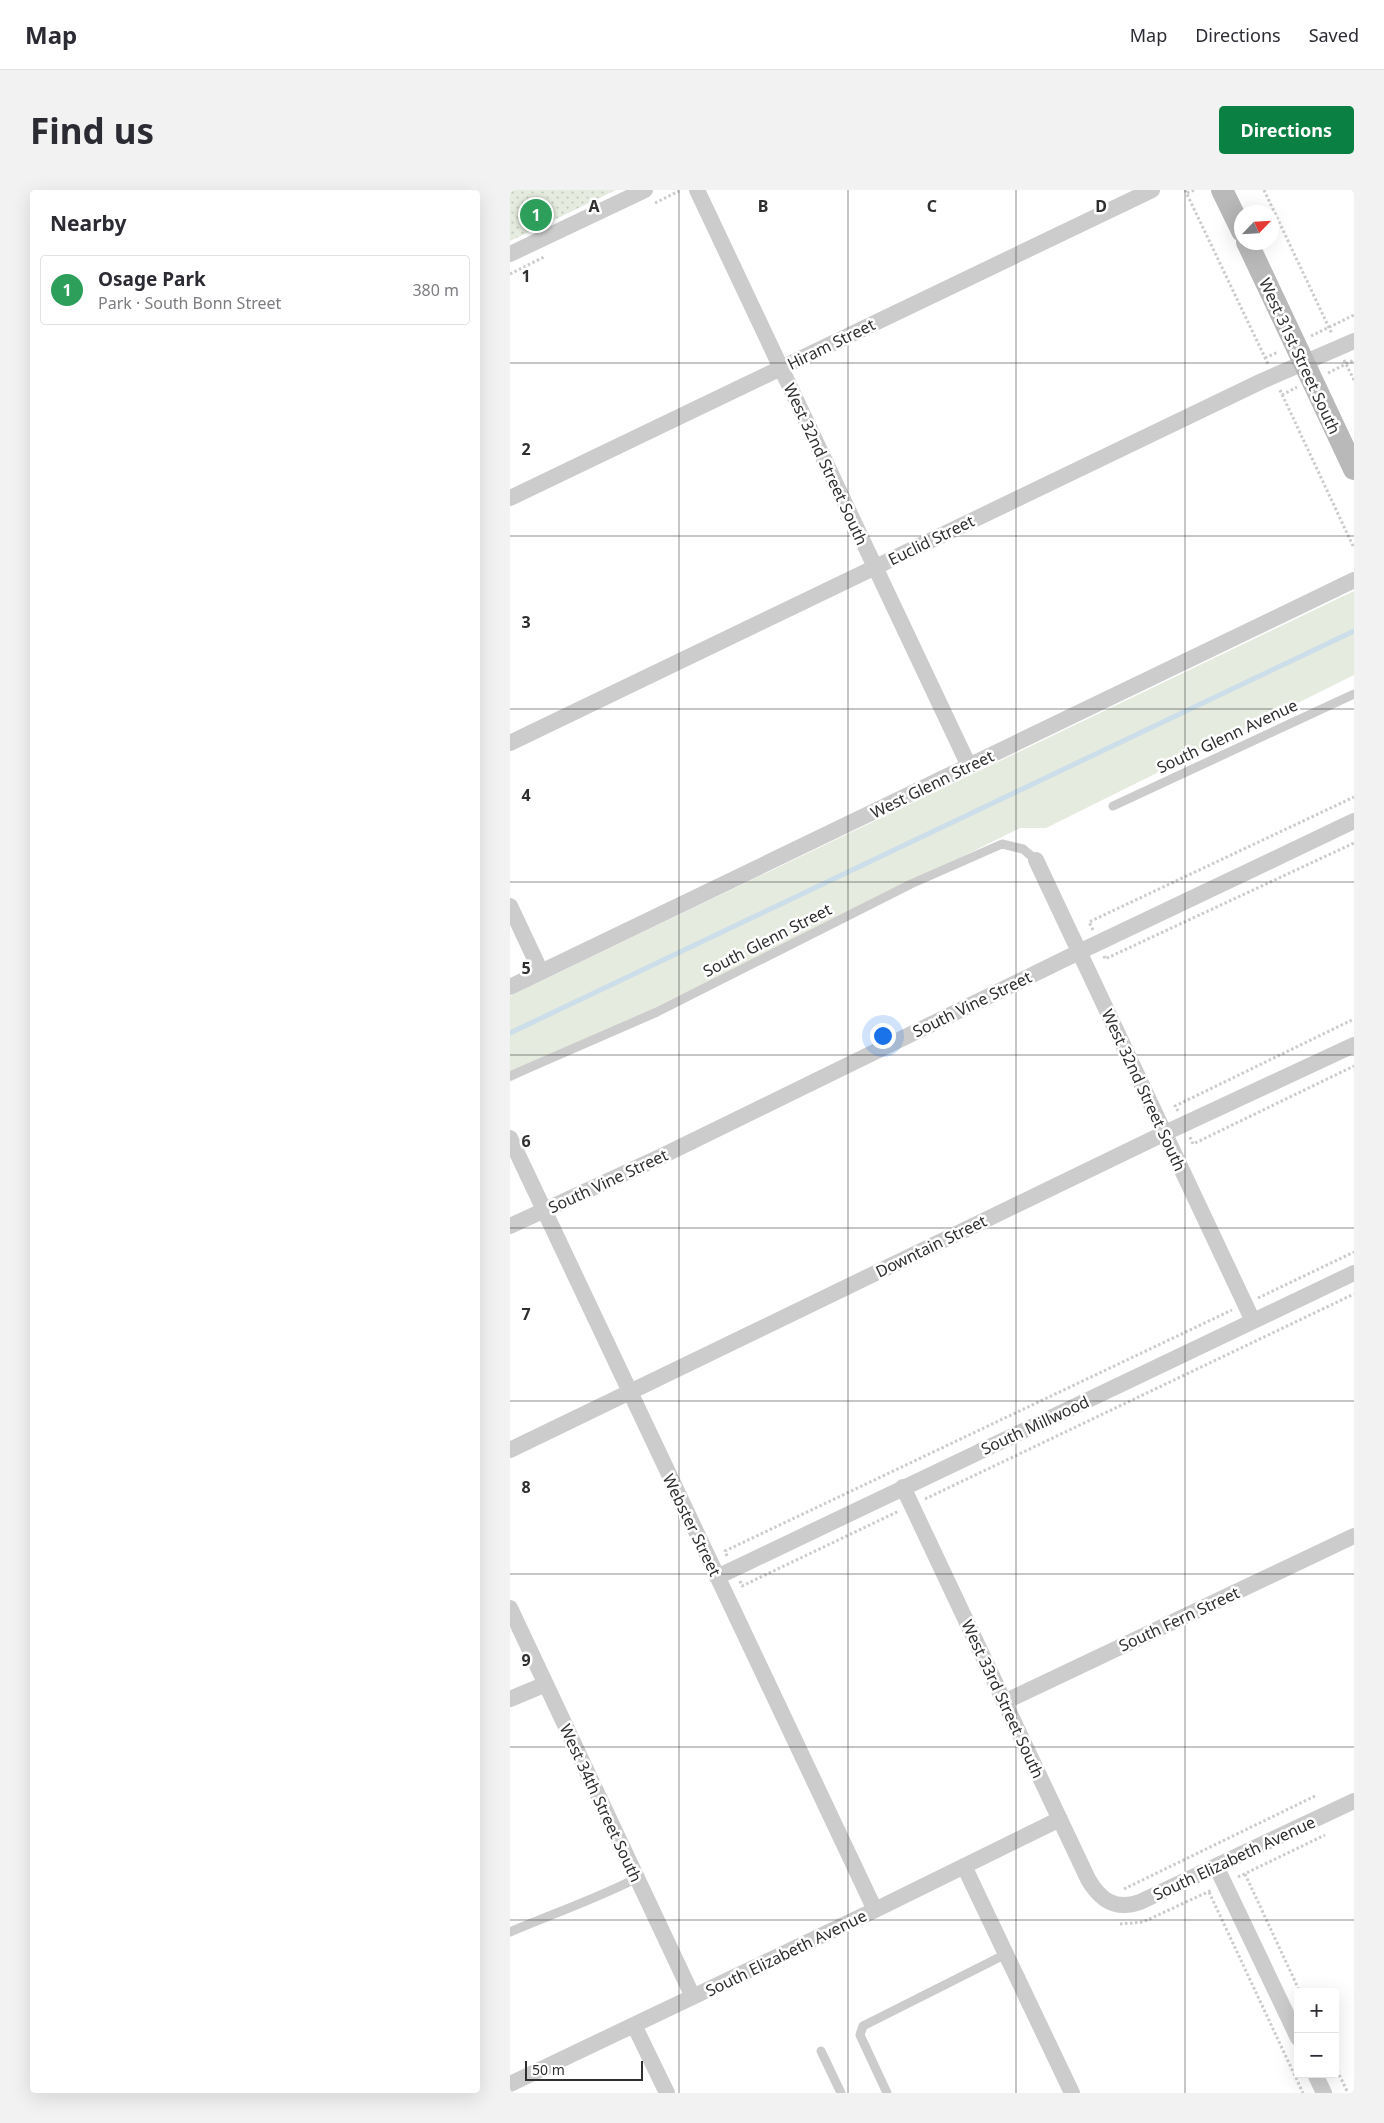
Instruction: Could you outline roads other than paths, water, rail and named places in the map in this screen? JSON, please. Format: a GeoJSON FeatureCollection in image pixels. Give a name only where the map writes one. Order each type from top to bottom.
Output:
{"type":"FeatureCollection","features":[{"type":"Feature","properties":{"kind":"street"},"geometry":{"type":"LineString","coordinates":[[510,254],[645,190]]}},
{"type":"Feature","properties":{"kind":"street","name":"West 32nd Street South"},"geometry":{"type":"LineString","coordinates":[[696,190],[969,766]]}},
{"type":"Feature","properties":{"kind":"street","name":"Hiram Street"},"geometry":{"type":"LineString","coordinates":[[510,498],[1152,190]]}},
{"type":"Feature","properties":{"kind":"street"},"geometry":{"type":"LineString","coordinates":[[1222,190],[1234,215]]}},
{"type":"Feature","properties":{"kind":"street","name":"West 31st Street South"},"geometry":{"type":"LineString","coordinates":[[1251,250],[1354,469]]}},
{"type":"Feature","properties":{"kind":"street","name":"Euclid Street"},"geometry":{"type":"LineString","coordinates":[[510,743],[1262,381],[1347,345]]}},
{"type":"Feature","properties":{"kind":"street","name":"West Glenn Street"},"geometry":{"type":"LineString","coordinates":[[510,987],[1354,580]]}},
{"type":"Feature","properties":{"kind":"street","name":"South Vine Street"},"geometry":{"type":"LineString","coordinates":[[510,1226],[669,1152],[1078,952],[1354,821]]}},
{"type":"Feature","properties":{"kind":"street","name":"West 32nd Street South"},"geometry":{"type":"LineString","coordinates":[[1036,860],[1253,1321]]}},
{"type":"Feature","properties":{"kind":"street"},"geometry":{"type":"LineString","coordinates":[[510,906],[541,972]]}},
{"type":"Feature","properties":{"kind":"street","name":"Downtain Street"},"geometry":{"type":"LineString","coordinates":[[510,1450],[1165,1133],[1354,1045]]}},
{"type":"Feature","properties":{"kind":"street","name":"Webster Street"},"geometry":{"type":"LineString","coordinates":[[510,1138],[875,1910]]}},
{"type":"Feature","properties":{"kind":"street","name":"South Millwood"},"geometry":{"type":"LineString","coordinates":[[717,1578],[903,1487],[1354,1273]]}},
{"type":"Feature","properties":{"kind":"street","name":"West 33rd Street South"},"geometry":{"type":"LineString","coordinates":[[903,1487],[1094,1891],[1102,1899],[1112,1904]]}},
{"type":"Feature","properties":{"kind":"street","name":"South Fern Street"},"geometry":{"type":"LineString","coordinates":[[1004,1702],[1354,1536]]}},
{"type":"Feature","properties":{"kind":"street","name":"West 34th Street South"},"geometry":{"type":"LineString","coordinates":[[510,1608],[694,1997]]}},
{"type":"Feature","properties":{"kind":"street"},"geometry":{"type":"LineString","coordinates":[[510,1699],[546,1684]]}},
{"type":"Feature","properties":{"kind":"street","name":"South Elizabeth Avenue"},"geometry":{"type":"LineString","coordinates":[[1112,1904],[1120,1906],[1140,1902],[1354,1801]]}},
{"type":"Feature","properties":{"kind":"street","name":"South Elizabeth Avenue"},"geometry":{"type":"LineString","coordinates":[[511,2081],[694,1997],[1060,1819]]}},
{"type":"Feature","properties":{"kind":"street"},"geometry":{"type":"LineString","coordinates":[[964,1866],[1072,2093]]}},
{"type":"Feature","properties":{"kind":"street"},"geometry":{"type":"LineString","coordinates":[[1216,1866],[1296,2033]]}},
{"type":"Feature","properties":{"kind":"street"},"geometry":{"type":"LineString","coordinates":[[634,2025],[667,2093]]}},
{"type":"Feature","properties":{"kind":"street"},"geometry":{"type":"LineString","coordinates":[[1317,2078],[1324,2093]]}},
{"type":"Feature","properties":{"kind":"lane","name":"South Glenn Avenue"},"geometry":{"type":"LineString","coordinates":[[1113,806],[1354,694]]}},
{"type":"Feature","properties":{"kind":"lane","name":"South Glenn Street"},"geometry":{"type":"LineString","coordinates":[[510,1076],[657,1012],[911,884],[1002,844],[1024,849],[1036,860]]}},
{"type":"Feature","properties":{"kind":"lane"},"geometry":{"type":"LineString","coordinates":[[510,1932],[571,1906],[598,1897],[637,1878]]}},
{"type":"Feature","properties":{"kind":"lane"},"geometry":{"type":"LineString","coordinates":[[887,2093],[860,2035],[862,2026],[1006,1954]]}},
{"type":"Feature","properties":{"kind":"lane"},"geometry":{"type":"LineString","coordinates":[[821,2051],[841,2093]]}},
{"type":"Feature","properties":{"kind":"waterway"},"geometry":{"type":"LineString","coordinates":[[510,1033],[1354,631]]}},
{"type":"Feature","properties":{"kind":"place","name":"Osage Park"},"geometry":{"type":"Point","coordinates":[536,215]}}]}
